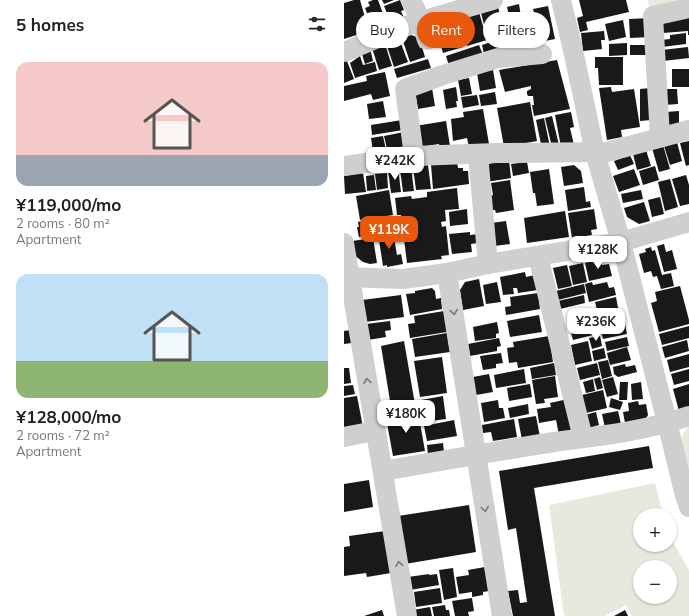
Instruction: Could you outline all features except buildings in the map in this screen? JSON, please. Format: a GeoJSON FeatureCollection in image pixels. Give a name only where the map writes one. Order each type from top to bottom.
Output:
{"type":"FeatureCollection","features":[{"type":"Feature","properties":{"kind":"street"},"geometry":{"type":"LineString","coordinates":[[412,0],[417,12]]}},
{"type":"Feature","properties":{"kind":"street"},"geometry":{"type":"LineString","coordinates":[[465,12],[493,0]]}},
{"type":"Feature","properties":{"kind":"street"},"geometry":{"type":"LineString","coordinates":[[561,0],[595,153],[621,242],[689,507]]}},
{"type":"Feature","properties":{"kind":"street"},"geometry":{"type":"LineString","coordinates":[[660,138],[653,16],[689,8]]}},
{"type":"Feature","properties":{"kind":"street"},"geometry":{"type":"LineString","coordinates":[[344,52],[417,32]]}},
{"type":"Feature","properties":{"kind":"street"},"geometry":{"type":"LineString","coordinates":[[414,156],[405,89],[443,75],[498,58],[542,54]]}},
{"type":"Feature","properties":{"kind":"street"},"geometry":{"type":"LineString","coordinates":[[344,166],[414,156],[478,155],[497,153],[607,152],[689,130]]}},
{"type":"Feature","properties":{"kind":"street"},"geometry":{"type":"LineString","coordinates":[[478,155],[488,264]]}},
{"type":"Feature","properties":{"kind":"street"},"geometry":{"type":"LineString","coordinates":[[347,277],[403,279],[447,274],[488,264],[621,242],[688,227]]}},
{"type":"Feature","properties":{"kind":"street"},"geometry":{"type":"LineString","coordinates":[[344,243],[347,277],[375,431],[378,461],[399,593],[407,616]]}},
{"type":"Feature","properties":{"kind":"street"},"geometry":{"type":"LineString","coordinates":[[538,256],[583,438]]}},
{"type":"Feature","properties":{"kind":"street"},"geometry":{"type":"LineString","coordinates":[[447,274],[477,454],[476,481],[502,616]]}},
{"type":"Feature","properties":{"kind":"street"},"geometry":{"type":"LineString","coordinates":[[378,461],[477,454],[667,424],[689,416]]}},
{"type":"Feature","properties":{"kind":"street"},"geometry":{"type":"LineString","coordinates":[[344,437],[375,431]]}},
{"type":"Feature","properties":{"kind":"shaded area"},"geometry":{"type":"Polygon","coordinates":[[[648,0],[689,0],[650,13],[648,0]]]}},
{"type":"Feature","properties":{"kind":"shaded area"},"geometry":{"type":"Polygon","coordinates":[[[689,425],[689,474],[679,443],[689,425]]]}},
{"type":"Feature","properties":{"kind":"shaded area"},"geometry":{"type":"Polygon","coordinates":[[[655,483],[661,508],[633,508],[633,552],[677,552],[677,549],[689,570],[689,616],[632,616],[626,605],[605,616],[564,616],[549,505],[655,483]]]}}]}
